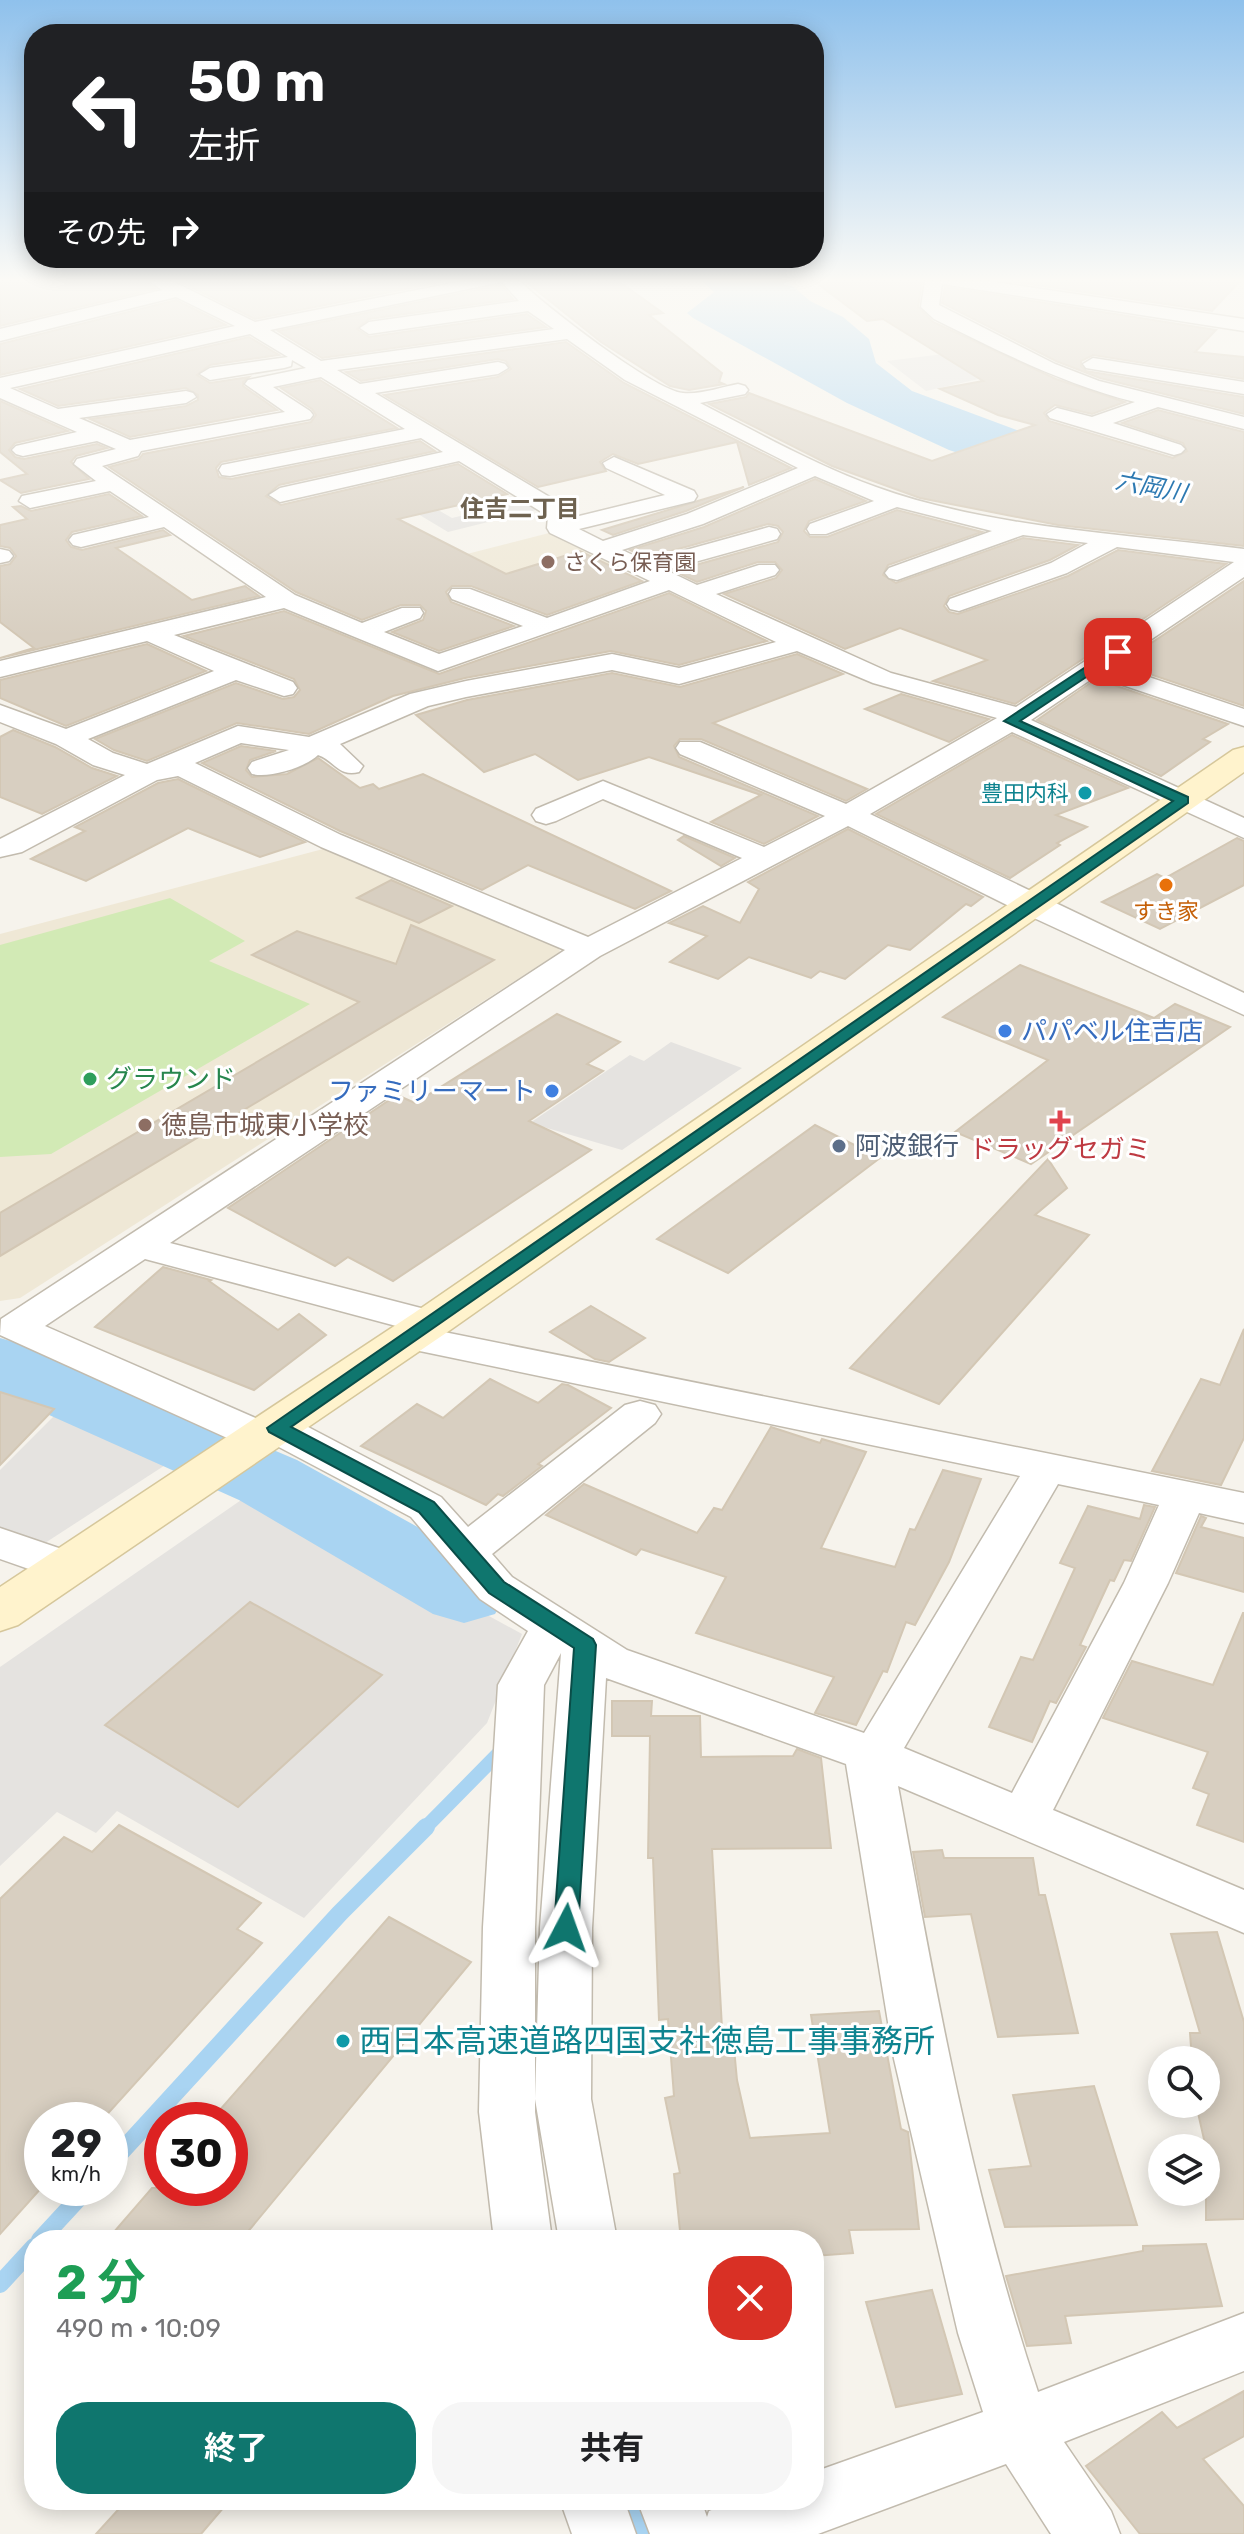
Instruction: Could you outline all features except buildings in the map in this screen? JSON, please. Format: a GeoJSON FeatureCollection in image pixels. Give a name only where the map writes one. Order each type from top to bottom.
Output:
{"type":"FeatureCollection","features":[{"type":"Feature","properties":{"kind":"street"},"geometry":{"type":"LineString","coordinates":[[18,399],[128,447],[131,452],[85,464],[286,600],[438,663],[670,582]]}},
{"type":"Feature","properties":{"kind":"street"},"geometry":{"type":"LineString","coordinates":[[56,416],[171,399]]}},
{"type":"Feature","properties":{"kind":"street"},"geometry":{"type":"LineString","coordinates":[[128,447],[219,423],[303,415],[279,399]]}},
{"type":"Feature","properties":{"kind":"street"},"geometry":{"type":"LineString","coordinates":[[373,399],[560,513],[558,528]]}},
{"type":"Feature","properties":{"kind":"street"},"geometry":{"type":"LineString","coordinates":[[679,400],[683,399]]}},
{"type":"Feature","properties":{"kind":"street"},"geometry":{"type":"LineString","coordinates":[[1144,399],[1244,423]]}},
{"type":"Feature","properties":{"kind":"street"},"geometry":{"type":"LineString","coordinates":[[1219,418],[1235,399]]}},
{"type":"Feature","properties":{"kind":"street"},"geometry":{"type":"LineString","coordinates":[[679,400],[868,492],[948,515],[1021,528],[1244,556]]}},
{"type":"Feature","properties":{"kind":"street"},"geometry":{"type":"LineString","coordinates":[[1093,423],[1154,402]]}},
{"type":"Feature","properties":{"kind":"street"},"geometry":{"type":"LineString","coordinates":[[1057,414],[1172,450]]}},
{"type":"Feature","properties":{"kind":"street"},"geometry":{"type":"LineString","coordinates":[[230,470],[425,431]]}},
{"type":"Feature","properties":{"kind":"street"},"geometry":{"type":"LineString","coordinates":[[23,450],[100,434]]}},
{"type":"Feature","properties":{"kind":"street"},"geometry":{"type":"LineString","coordinates":[[280,495],[462,454]]}},
{"type":"Feature","properties":{"kind":"street"},"geometry":{"type":"LineString","coordinates":[[558,528],[686,496],[614,463]]}},
{"type":"Feature","properties":{"kind":"street"},"geometry":{"type":"LineString","coordinates":[[600,549],[695,519],[815,468]]}},
{"type":"Feature","properties":{"kind":"street"},"geometry":{"type":"LineString","coordinates":[[30,501],[113,484]]}},
{"type":"Feature","properties":{"kind":"street"},"geometry":{"type":"LineString","coordinates":[[818,529],[896,500]]}},
{"type":"Feature","properties":{"kind":"street"},"geometry":{"type":"LineString","coordinates":[[81,540],[166,520]]}},
{"type":"Feature","properties":{"kind":"street"},"geometry":{"type":"LineString","coordinates":[[558,528],[799,643],[909,687],[1015,719],[1244,829]]}},
{"type":"Feature","properties":{"kind":"street"},"geometry":{"type":"LineString","coordinates":[[897,573],[1021,528]]}},
{"type":"Feature","properties":{"kind":"street"},"geometry":{"type":"LineString","coordinates":[[644,569],[769,534]]}},
{"type":"Feature","properties":{"kind":"street"},"geometry":{"type":"LineString","coordinates":[[959,604],[1059,568],[1114,539]]}},
{"type":"Feature","properties":{"kind":"street"},"geometry":{"type":"LineString","coordinates":[[7,1327],[138,1246],[589,949],[848,815],[1015,719],[1244,566]]}},
{"type":"Feature","properties":{"kind":"street"},"geometry":{"type":"LineString","coordinates":[[696,593],[767,570]]}},
{"type":"Feature","properties":{"kind":"street"},"geometry":{"type":"LineString","coordinates":[[461,594],[547,626]]}},
{"type":"Feature","properties":{"kind":"street"},"geometry":{"type":"LineString","coordinates":[[0,669],[286,600]]}},
{"type":"Feature","properties":{"kind":"street"},"geometry":{"type":"LineString","coordinates":[[363,631],[411,613]]}},
{"type":"Feature","properties":{"kind":"street"},"geometry":{"type":"LineString","coordinates":[[149,633],[284,688]]}},
{"type":"Feature","properties":{"kind":"street"},"geometry":{"type":"LineString","coordinates":[[262,768],[302,755],[312,746],[419,700],[466,689],[612,662],[679,676],[799,643]]}},
{"type":"Feature","properties":{"kind":"street"},"geometry":{"type":"LineString","coordinates":[[1094,667],[1244,718]]}},
{"type":"Feature","properties":{"kind":"street"},"geometry":{"type":"LineString","coordinates":[[66,738],[236,671]]}},
{"type":"Feature","properties":{"kind":"street"},"geometry":{"type":"LineString","coordinates":[[0,713],[66,738],[103,759],[149,773],[182,767],[331,841],[589,949]]}},
{"type":"Feature","properties":{"kind":"street"},"geometry":{"type":"LineString","coordinates":[[0,848],[12,846],[149,773],[238,734],[332,750],[349,766]]}},
{"type":"Feature","properties":{"kind":"street"},"geometry":{"type":"LineString","coordinates":[[690,748],[848,815],[1032,906],[1244,1005]]}},
{"type":"Feature","properties":{"kind":"street"},"geometry":{"type":"LineString","coordinates":[[0,1612],[420,1330],[1244,757]]}},
{"type":"Feature","properties":{"kind":"street"},"geometry":{"type":"LineString","coordinates":[[546,815],[603,789],[764,857]]}},
{"type":"Feature","properties":{"kind":"street"},"geometry":{"type":"LineString","coordinates":[[138,1246],[420,1330],[1244,1508]]}},
{"type":"Feature","properties":{"kind":"street"},"geometry":{"type":"LineString","coordinates":[[7,1327],[248,1447],[426,1507],[496,1588],[611,1662],[871,1756],[1242,1906]]}},
{"type":"Feature","properties":{"kind":"street"},"geometry":{"type":"LineString","coordinates":[[465,1553],[640,1414]]}},
{"type":"Feature","properties":{"kind":"street"},"geometry":{"type":"LineString","coordinates":[[1047,1467],[871,1756],[921,2059],[988,2333],[1019,2429],[1088,2534]]}},
{"type":"Feature","properties":{"kind":"street"},"geometry":{"type":"LineString","coordinates":[[1023,1820],[1146,1583],[1185,1496]]}},
{"type":"Feature","properties":{"kind":"street"},"geometry":{"type":"LineString","coordinates":[[0,1543],[69,1568]]}},
{"type":"Feature","properties":{"kind":"street"},"geometry":{"type":"LineString","coordinates":[[522,2230],[507,2112],[509,1927],[521,1685],[570,1635]]}},
{"type":"Feature","properties":{"kind":"street"},"geometry":{"type":"LineString","coordinates":[[570,1635],[563,2099],[586,2230]]}},
{"type":"Feature","properties":{"kind":"street"},"geometry":{"type":"LineString","coordinates":[[824,2500],[1244,2342]]}},
{"type":"Feature","properties":{"kind":"street"},"geometry":{"type":"LineString","coordinates":[[596,2510],[604,2534]]}},
{"type":"Feature","properties":{"kind":"street"},"geometry":{"type":"LineString","coordinates":[[673,2510],[682,2534]]}},
{"type":"Feature","properties":{"kind":"street"},"geometry":{"type":"LineString","coordinates":[[732,2534],[798,2510]]}},
{"type":"Feature","properties":{"kind":"shaded area"},"geometry":{"type":"Polygon","coordinates":[[[528,500],[544,508],[448,532],[408,508],[426,503],[452,518],[528,500]]]}},
{"type":"Feature","properties":{"kind":"shaded area","name":"さくら保育園"},"geometry":{"type":"Polygon","coordinates":[[[553,532],[633,569],[551,596],[463,555],[553,532]]]}},
{"type":"Feature","properties":{"kind":"shaded area","name":"徳島市城東小学校"},"geometry":{"type":"Polygon","coordinates":[[[323,849],[558,945],[560,952],[20,1298],[0,1301],[0,934],[323,849]]]}},
{"type":"Feature","properties":{"kind":"shaded area"},"geometry":{"type":"Polygon","coordinates":[[[671,1042],[742,1068],[622,1150],[530,1123],[630,1055],[644,1061],[671,1042]]]}},
{"type":"Feature","properties":{"kind":"shaded area"},"geometry":{"type":"Polygon","coordinates":[[[61,1409],[173,1460],[45,1543],[0,1528],[0,1470],[61,1409]]]}},
{"type":"Feature","properties":{"kind":"shaded area"},"geometry":{"type":"Polygon","coordinates":[[[257,1489],[522,1634],[487,1723],[304,1918],[117,1811],[96,1833],[57,1812],[0,1866],[0,1667],[257,1489]]]}},
{"type":"Feature","properties":{"kind":"green space","name":"グラウンド"},"geometry":{"type":"Polygon","coordinates":[[[170,898],[245,941],[209,961],[310,1004],[51,1154],[0,1157],[0,945],[170,898]]]}},
{"type":"Feature","properties":{"kind":"water"},"geometry":{"type":"Polygon","coordinates":[[[840,399],[934,399],[1097,460],[1067,488],[949,450],[840,399]]]}},
{"type":"Feature","properties":{"kind":"waterway"},"geometry":{"type":"LineString","coordinates":[[0,1363],[268,1480],[464,1592]]}},
{"type":"Feature","properties":{"kind":"waterway"},"geometry":{"type":"LineString","coordinates":[[424,1829],[498,1754]]}},
{"type":"Feature","properties":{"kind":"waterway"},"geometry":{"type":"LineString","coordinates":[[128,2144],[340,1913],[424,1829]]}},
{"type":"Feature","properties":{"kind":"waterway"},"geometry":{"type":"LineString","coordinates":[[49,2230],[71,2206]]}},
{"type":"Feature","properties":{"kind":"waterway"},"geometry":{"type":"LineString","coordinates":[[0,2284],[24,2258]]}},
{"type":"Feature","properties":{"kind":"waterway"},"geometry":{"type":"LineString","coordinates":[[632,2510],[640,2534]]}},
{"type":"Feature","properties":{"kind":"place","name":"さくら保育園"},"geometry":{"type":"Point","coordinates":[548,562]}},
{"type":"Feature","properties":{"kind":"place","name":"豊田内科"},"geometry":{"type":"Point","coordinates":[1085,793]}},
{"type":"Feature","properties":{"kind":"place","name":"すき家"},"geometry":{"type":"Point","coordinates":[1166,885]}},
{"type":"Feature","properties":{"kind":"place","name":"パパベル住吉店"},"geometry":{"type":"Point","coordinates":[1005,1031]}},
{"type":"Feature","properties":{"kind":"place","name":"グラウンド"},"geometry":{"type":"Point","coordinates":[90,1079]}},
{"type":"Feature","properties":{"kind":"place","name":"ファミリーマート"},"geometry":{"type":"Point","coordinates":[552,1091]}},
{"type":"Feature","properties":{"kind":"place","name":"ドラッグセガミ"},"geometry":{"type":"Point","coordinates":[1060,1121]}},
{"type":"Feature","properties":{"kind":"place","name":"徳島市城東小学校"},"geometry":{"type":"Point","coordinates":[145,1125]}},
{"type":"Feature","properties":{"kind":"place","name":"阿波銀行"},"geometry":{"type":"Point","coordinates":[839,1146]}},
{"type":"Feature","properties":{"kind":"place","name":"西日本高速道路四国支社徳島工事事務所"},"geometry":{"type":"Point","coordinates":[343,2041]}},
{"type":"Feature","properties":{"kind":"district","name":"住吉二丁目"},"geometry":{"type":"Point","coordinates":[520,509]}},
{"type":"Feature","properties":{"kind":"route"},"geometry":{"type":"LineString","coordinates":[[566,1928],[585,1645],[496,1588],[426,1507],[276,1428],[1183,800],[1011,721],[1118,652]]}},
{"type":"Feature","properties":{"kind":"water label","name":"六岡川"},"geometry":{"type":"Point","coordinates":[1151,487]}}]}
